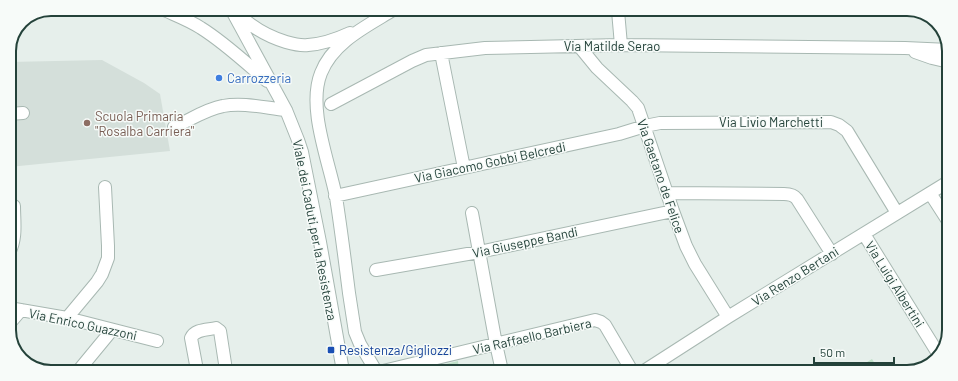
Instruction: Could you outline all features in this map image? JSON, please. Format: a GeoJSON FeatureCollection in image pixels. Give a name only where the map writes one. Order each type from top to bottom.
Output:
{"type":"FeatureCollection","features":[{"type":"Feature","properties":{"kind":"street"},"geometry":{"type":"LineString","coordinates":[[179,16],[216,38],[273,86]]}},
{"type":"Feature","properties":{"kind":"street","name":"Viale dei Caduti per la Resistenza"},"geometry":{"type":"LineString","coordinates":[[234,16],[286,110],[302,152],[342,365]]}},
{"type":"Feature","properties":{"kind":"street","name":"Viale dei Caduti per la Resistenza"},"geometry":{"type":"LineString","coordinates":[[240,16],[255,29],[268,36],[294,44],[307,45],[336,39],[369,24]]}},
{"type":"Feature","properties":{"kind":"street","name":"Viale dei Caduti per la Resistenza"},"geometry":{"type":"LineString","coordinates":[[372,365],[355,332],[335,196],[316,102],[318,86],[323,68],[333,53],[352,36],[383,16]]}},
{"type":"Feature","properties":{"kind":"street"},"geometry":{"type":"LineString","coordinates":[[619,16],[621,45]]}},
{"type":"Feature","properties":{"kind":"street","name":"Via Matilde Serao"},"geometry":{"type":"LineString","coordinates":[[331,104],[426,55],[478,48],[621,45],[942,50]]}},
{"type":"Feature","properties":{"kind":"street","name":"Via Gaetano de Felice"},"geometry":{"type":"LineString","coordinates":[[579,46],[597,68],[634,102],[639,110],[672,211],[690,256],[728,317]]}},
{"type":"Feature","properties":{"kind":"street","name":"Via Matilde Serao"},"geometry":{"type":"LineString","coordinates":[[905,48],[942,60]]}},
{"type":"Feature","properties":{"kind":"street"},"geometry":{"type":"LineString","coordinates":[[441,53],[464,168]]}},
{"type":"Feature","properties":{"kind":"street"},"geometry":{"type":"LineString","coordinates":[[174,127],[199,115],[224,106],[248,105],[286,110]]}},
{"type":"Feature","properties":{"kind":"street"},"geometry":{"type":"LineString","coordinates":[[16,114],[23,113]]}},
{"type":"Feature","properties":{"kind":"street","name":"Via Livio Marchetti"},"geometry":{"type":"LineString","coordinates":[[644,126],[666,123],[836,123],[845,128],[849,133],[897,213]]}},
{"type":"Feature","properties":{"kind":"street","name":"Via Giacomo Gobbi Belcredi"},"geometry":{"type":"LineString","coordinates":[[335,196],[619,134],[644,126]]}},
{"type":"Feature","properties":{"kind":"street","name":"Via Renzo Bertani"},"geometry":{"type":"LineString","coordinates":[[653,365],[728,317],[942,186]]}},
{"type":"Feature","properties":{"kind":"street"},"geometry":{"type":"LineString","coordinates":[[67,318],[97,282],[106,266],[108,246],[105,187]]}},
{"type":"Feature","properties":{"kind":"street"},"geometry":{"type":"LineString","coordinates":[[930,193],[942,212]]}},
{"type":"Feature","properties":{"kind":"street"},"geometry":{"type":"LineString","coordinates":[[667,194],[791,195],[797,199],[832,254]]}},
{"type":"Feature","properties":{"kind":"street","name":"Via Giuseppe Bandi"},"geometry":{"type":"LineString","coordinates":[[376,270],[479,252],[672,211]]}},
{"type":"Feature","properties":{"kind":"street"},"geometry":{"type":"LineString","coordinates":[[472,213],[501,365]]}},
{"type":"Feature","properties":{"kind":"street","name":"Via Luigi Albertini"},"geometry":{"type":"LineString","coordinates":[[864,234],[936,350]]}},
{"type":"Feature","properties":{"kind":"street","name":"Via Enrico Guazzoni"},"geometry":{"type":"LineString","coordinates":[[16,309],[67,318],[157,341]]}},
{"type":"Feature","properties":{"kind":"street","name":"Via Raffaello Barbiera"},"geometry":{"type":"LineString","coordinates":[[408,365],[592,320],[598,321],[605,325],[628,365]]}},
{"type":"Feature","properties":{"kind":"street"},"geometry":{"type":"LineString","coordinates":[[83,365],[112,330]]}},
{"type":"Feature","properties":{"kind":"street"},"geometry":{"type":"LineString","coordinates":[[196,365],[191,338],[193,334],[197,332],[217,333],[222,365]]}},
{"type":"Feature","properties":{"kind":"shaded area","name":"Scuola Primaria \"Rosalba Carriera\""},"geometry":{"type":"Polygon","coordinates":[[[102,60],[144,83],[160,94],[170,151],[16,166],[16,62],[102,60]]]}},
{"type":"Feature","properties":{"kind":"green space"},"geometry":{"type":"Polygon","coordinates":[[[872,359],[876,365],[862,365],[872,359]]]}},
{"type":"Feature","properties":{"kind":"green space"},"geometry":{"type":"Polygon","coordinates":[[[458,361],[458,365],[441,365],[458,361]]]}},
{"type":"Feature","properties":{"kind":"place","name":"Carrozzeria"},"geometry":{"type":"Point","coordinates":[219,78]}},
{"type":"Feature","properties":{"kind":"place","name":"Scuola Primaria \"Rosalba Carriera\""},"geometry":{"type":"Point","coordinates":[87,123]}},
{"type":"Feature","properties":{"kind":"place","name":"Resistenza/Gigliozzi"},"geometry":{"type":"Point","coordinates":[331,350]}}]}
